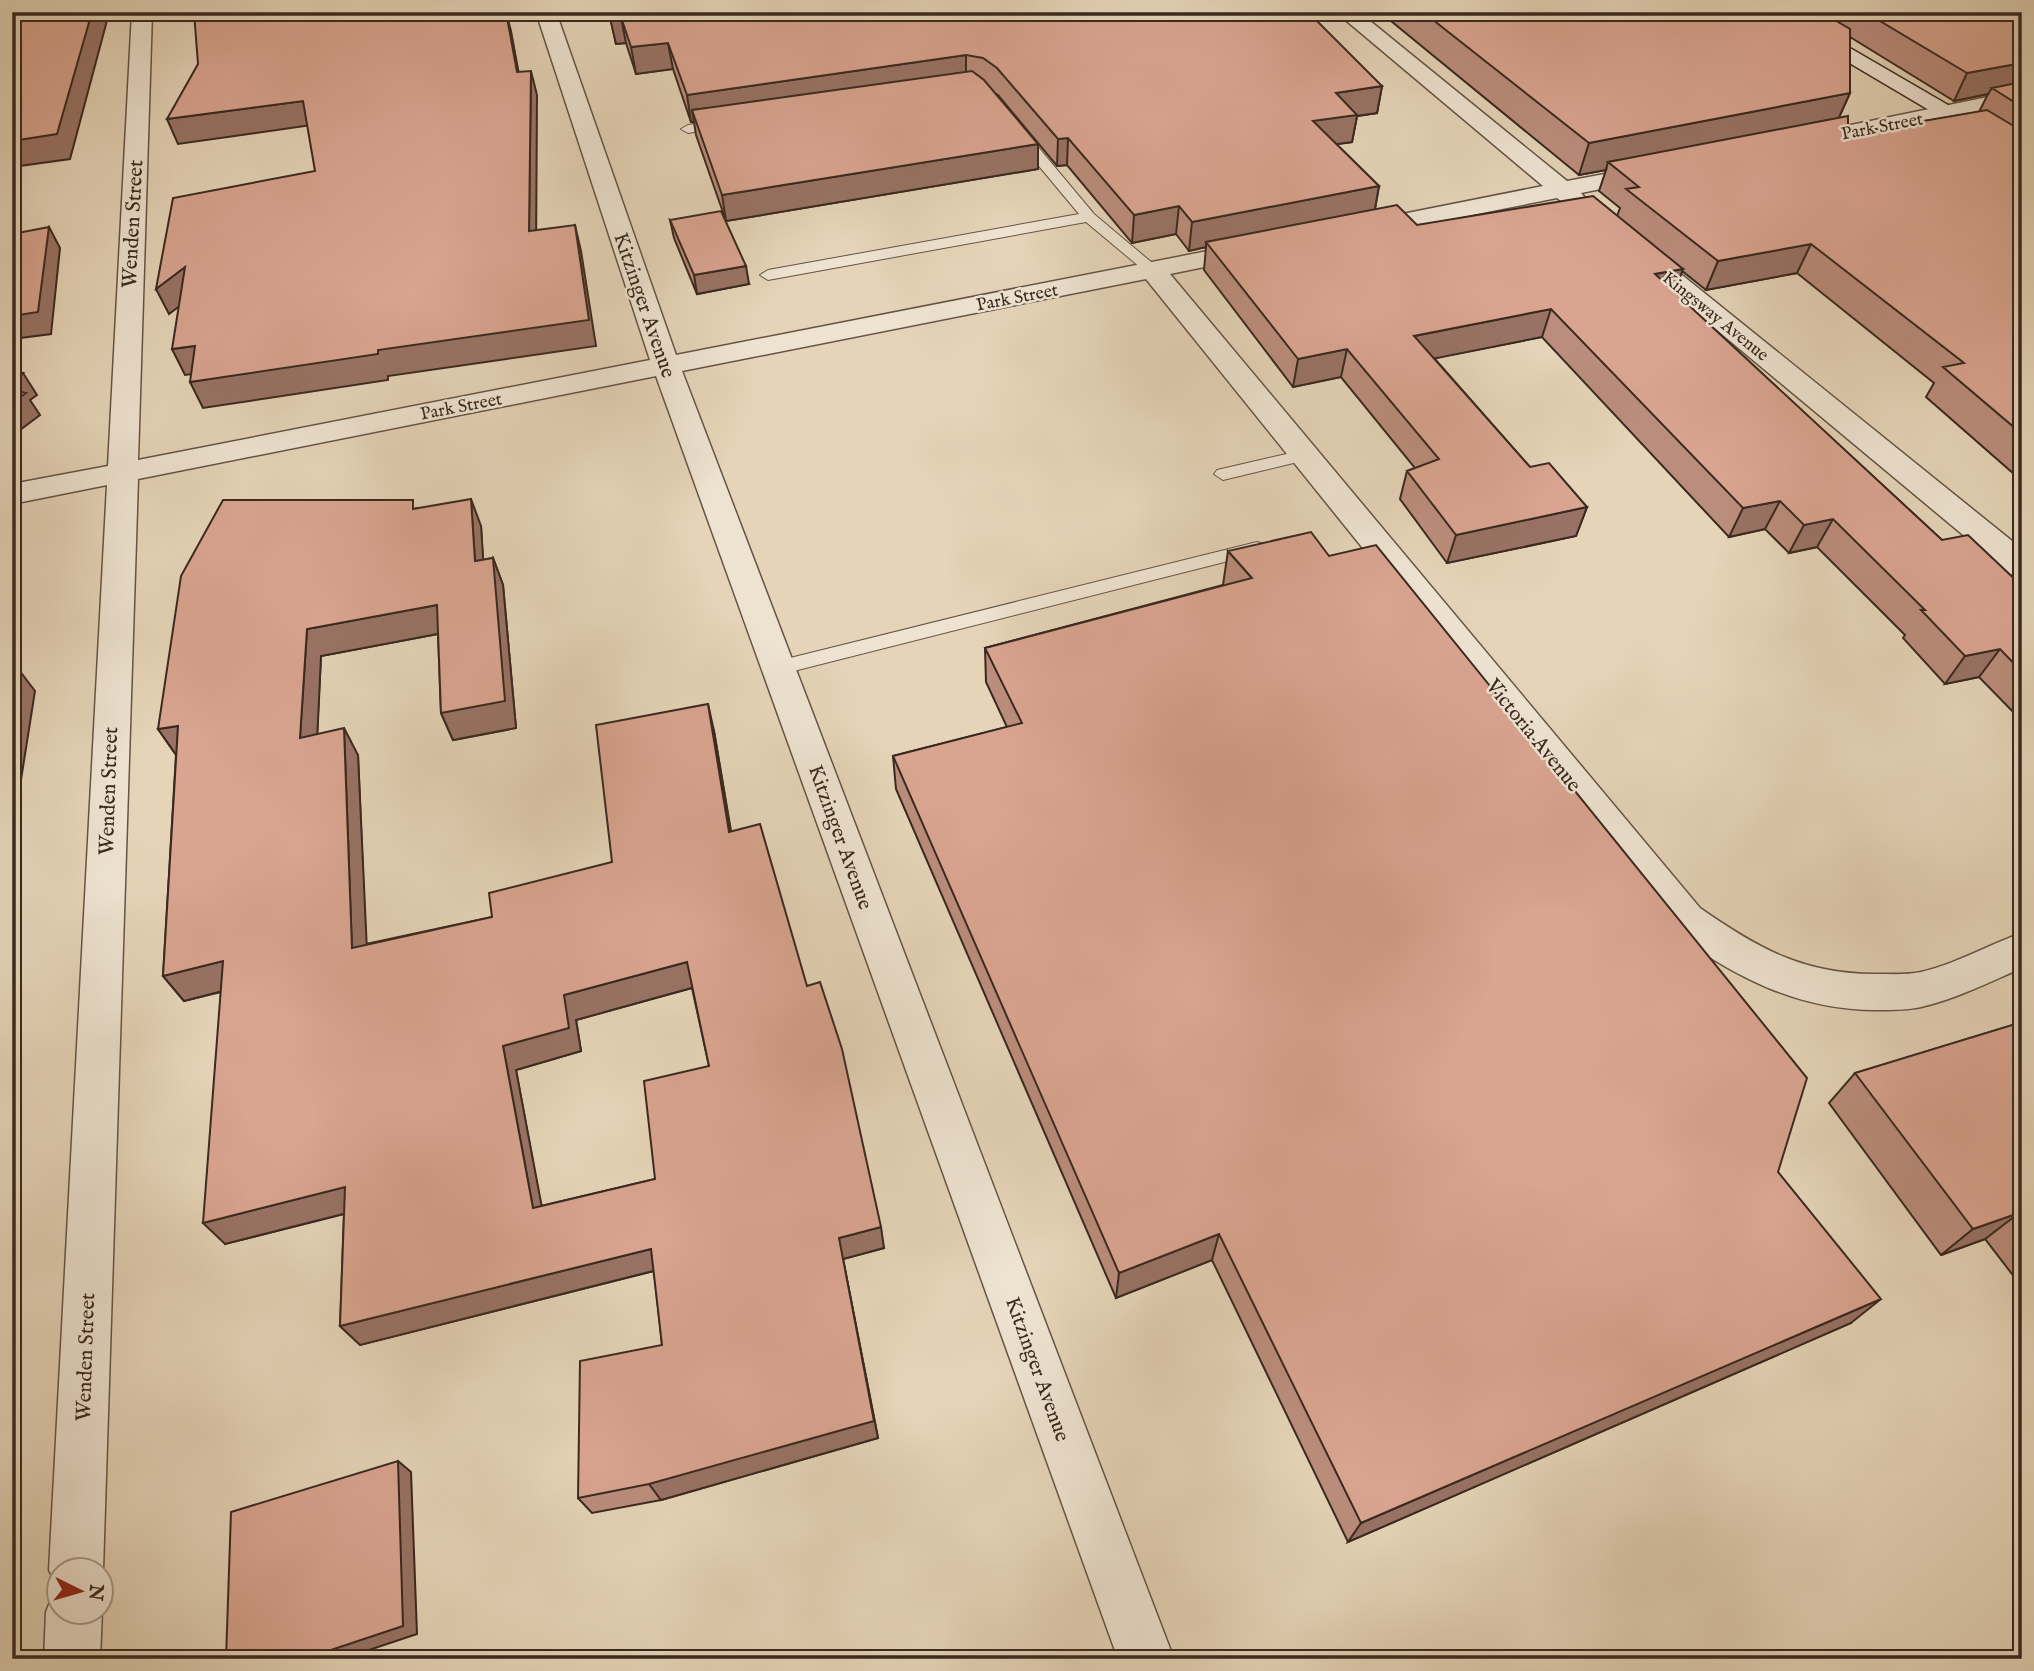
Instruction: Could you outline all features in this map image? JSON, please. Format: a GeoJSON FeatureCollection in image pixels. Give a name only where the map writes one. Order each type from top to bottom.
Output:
{"type":"FeatureCollection","features":[{"type":"Feature","properties":{"kind":"street","name":"Wenden Street"},"geometry":{"type":"LineString","coordinates":[[77,1556],[142,12]]}},
{"type":"Feature","properties":{"kind":"street","name":"Kitzinger Avenue"},"geometry":{"type":"LineString","coordinates":[[546,12],[666,366],[1146,1659]]}},
{"type":"Feature","properties":{"kind":"street","name":"Kingsway Avenue"},"geometry":{"type":"LineString","coordinates":[[1346,12],[2022,566]]}},
{"type":"Feature","properties":{"kind":"street"},"geometry":{"type":"LineString","coordinates":[[1773,12],[2022,158]]}},
{"type":"Feature","properties":{"kind":"street","name":"Park Street"},"geometry":{"type":"LineString","coordinates":[[1768,149],[2022,97]]}},
{"type":"Feature","properties":{"kind":"street"},"geometry":{"type":"LineString","coordinates":[[1330,235],[1672,168]]}},
{"type":"Feature","properties":{"kind":"street","name":"Park Street"},"geometry":{"type":"LineString","coordinates":[[12,495],[1275,246]]}},
{"type":"Feature","properties":{"kind":"street","name":"Victoria Avenue"},"geometry":{"type":"LineString","coordinates":[[1152,270],[1686,920],[1733,954],[1774,976],[1820,988],[1872,993],[1924,989],[2022,950]]}},
{"type":"Feature","properties":{"kind":"street"},"geometry":{"type":"LineString","coordinates":[[72,1659],[73,1626]]}},
{"type":"Feature","properties":{"kind":"lane"},"geometry":{"type":"LineString","coordinates":[[688,129],[741,121]]}},
{"type":"Feature","properties":{"kind":"lane"},"geometry":{"type":"LineString","coordinates":[[1009,121],[1089,217],[1152,270]]}},
{"type":"Feature","properties":{"kind":"lane"},"geometry":{"type":"LineString","coordinates":[[768,275],[1089,217]]}},
{"type":"Feature","properties":{"kind":"lane"},"geometry":{"type":"LineString","coordinates":[[1223,474],[1304,455]]}},
{"type":"Feature","properties":{"kind":"lane"},"geometry":{"type":"LineString","coordinates":[[778,668],[1277,543]]}},
{"type":"Feature","properties":{"kind":"building"},"geometry":{"type":"Polygon","coordinates":[[[12,12],[92,12],[57,134],[12,141],[12,12]]]}},
{"type":"Feature","properties":{"kind":"building"},"geometry":{"type":"Polygon","coordinates":[[[194,12],[506,12],[517,72],[531,71],[529,231],[575,225],[589,320],[378,350],[378,354],[190,382],[195,346],[172,349],[185,267],[156,289],[173,198],[315,171],[303,101],[167,119],[198,64],[194,12]]]}},
{"type":"Feature","properties":{"kind":"building"},"geometry":{"type":"Polygon","coordinates":[[[609,12],[1308,12],[1382,86],[1336,93],[1357,115],[1313,121],[1379,186],[1192,222],[1179,206],[1134,215],[1068,138],[1058,139],[997,68],[983,58],[966,55],[687,95],[668,43],[631,47],[621,17],[610,18],[609,12]]]}},
{"type":"Feature","properties":{"kind":"building"},"geometry":{"type":"Polygon","coordinates":[[[1423,12],[1821,12],[1850,29],[1850,93],[1589,143],[1423,12]]]}},
{"type":"Feature","properties":{"kind":"building"},"geometry":{"type":"Polygon","coordinates":[[[1865,12],[2022,12],[2022,63],[1967,73],[1865,12]]]}},
{"type":"Feature","properties":{"kind":"building"},"geometry":{"type":"Polygon","coordinates":[[[972,71],[984,80],[1038,144],[722,195],[692,110],[972,71]]]}},
{"type":"Feature","properties":{"kind":"building"},"geometry":{"type":"Polygon","coordinates":[[[2022,82],[2022,107],[1992,88],[2022,82]]]}},
{"type":"Feature","properties":{"kind":"building"},"geometry":{"type":"Polygon","coordinates":[[[1987,110],[2022,131],[2022,434],[1943,367],[1964,363],[1811,244],[1718,261],[1626,189],[1639,187],[1608,162],[1848,116],[1848,134],[1987,110]]]}},
{"type":"Feature","properties":{"kind":"building"},"geometry":{"type":"Polygon","coordinates":[[[1593,196],[1683,269],[1655,274],[1942,540],[1968,535],[2022,586],[2022,672],[2000,649],[1965,656],[1921,610],[1925,610],[1833,519],[1804,525],[1780,501],[1743,508],[1551,309],[1414,336],[1530,467],[1549,463],[1587,507],[1456,535],[1407,471],[1439,459],[1347,349],[1298,359],[1206,242],[1397,205],[1417,225],[1593,196]]]}},
{"type":"Feature","properties":{"kind":"building"},"geometry":{"type":"Polygon","coordinates":[[[721,211],[746,266],[694,275],[670,220],[721,211]]]}},
{"type":"Feature","properties":{"kind":"building"},"geometry":{"type":"Polygon","coordinates":[[[49,227],[38,312],[12,316],[12,234],[49,227]]]}},
{"type":"Feature","properties":{"kind":"building"},"geometry":{"type":"Polygon","coordinates":[[[12,371],[23,373],[12,381],[12,371]]]}},
{"type":"Feature","properties":{"kind":"building"},"geometry":{"type":"Polygon","coordinates":[[[12,390],[26,393],[12,403],[12,390]]]}},
{"type":"Feature","properties":{"kind":"building"},"geometry":{"type":"Polygon","coordinates":[[[471,499],[475,561],[493,558],[505,701],[441,713],[437,605],[307,629],[300,738],[344,728],[352,948],[492,917],[489,893],[612,862],[596,725],[708,704],[729,832],[760,824],[807,986],[820,982],[842,1049],[881,1227],[839,1238],[874,1421],[649,1484],[578,1498],[580,1361],[662,1345],[651,1249],[340,1326],[345,1187],[203,1223],[223,961],[163,976],[178,726],[158,729],[181,576],[223,500],[413,500],[413,509],[471,499]],[[687,962],[564,995],[569,1028],[503,1046],[533,1208],[655,1179],[644,1081],[709,1066],[687,962]]]}},
{"type":"Feature","properties":{"kind":"building"},"geometry":{"type":"Polygon","coordinates":[[[1311,532],[1329,556],[1376,545],[1807,1078],[1778,1172],[1881,1299],[1361,1523],[1219,1234],[1119,1273],[893,756],[1022,723],[985,648],[1252,578],[1228,551],[1311,532]]]}},
{"type":"Feature","properties":{"kind":"building"},"geometry":{"type":"Polygon","coordinates":[[[16,666],[12,690],[12,667],[16,666]]]}},
{"type":"Feature","properties":{"kind":"building"},"geometry":{"type":"Polygon","coordinates":[[[2022,1022],[2022,1216],[2019,1213],[1973,1229],[1855,1073],[2022,1022]]]}},
{"type":"Feature","properties":{"kind":"building"},"geometry":{"type":"Polygon","coordinates":[[[398,1461],[403,1626],[304,1659],[226,1659],[231,1512],[398,1461]]]}}]}
